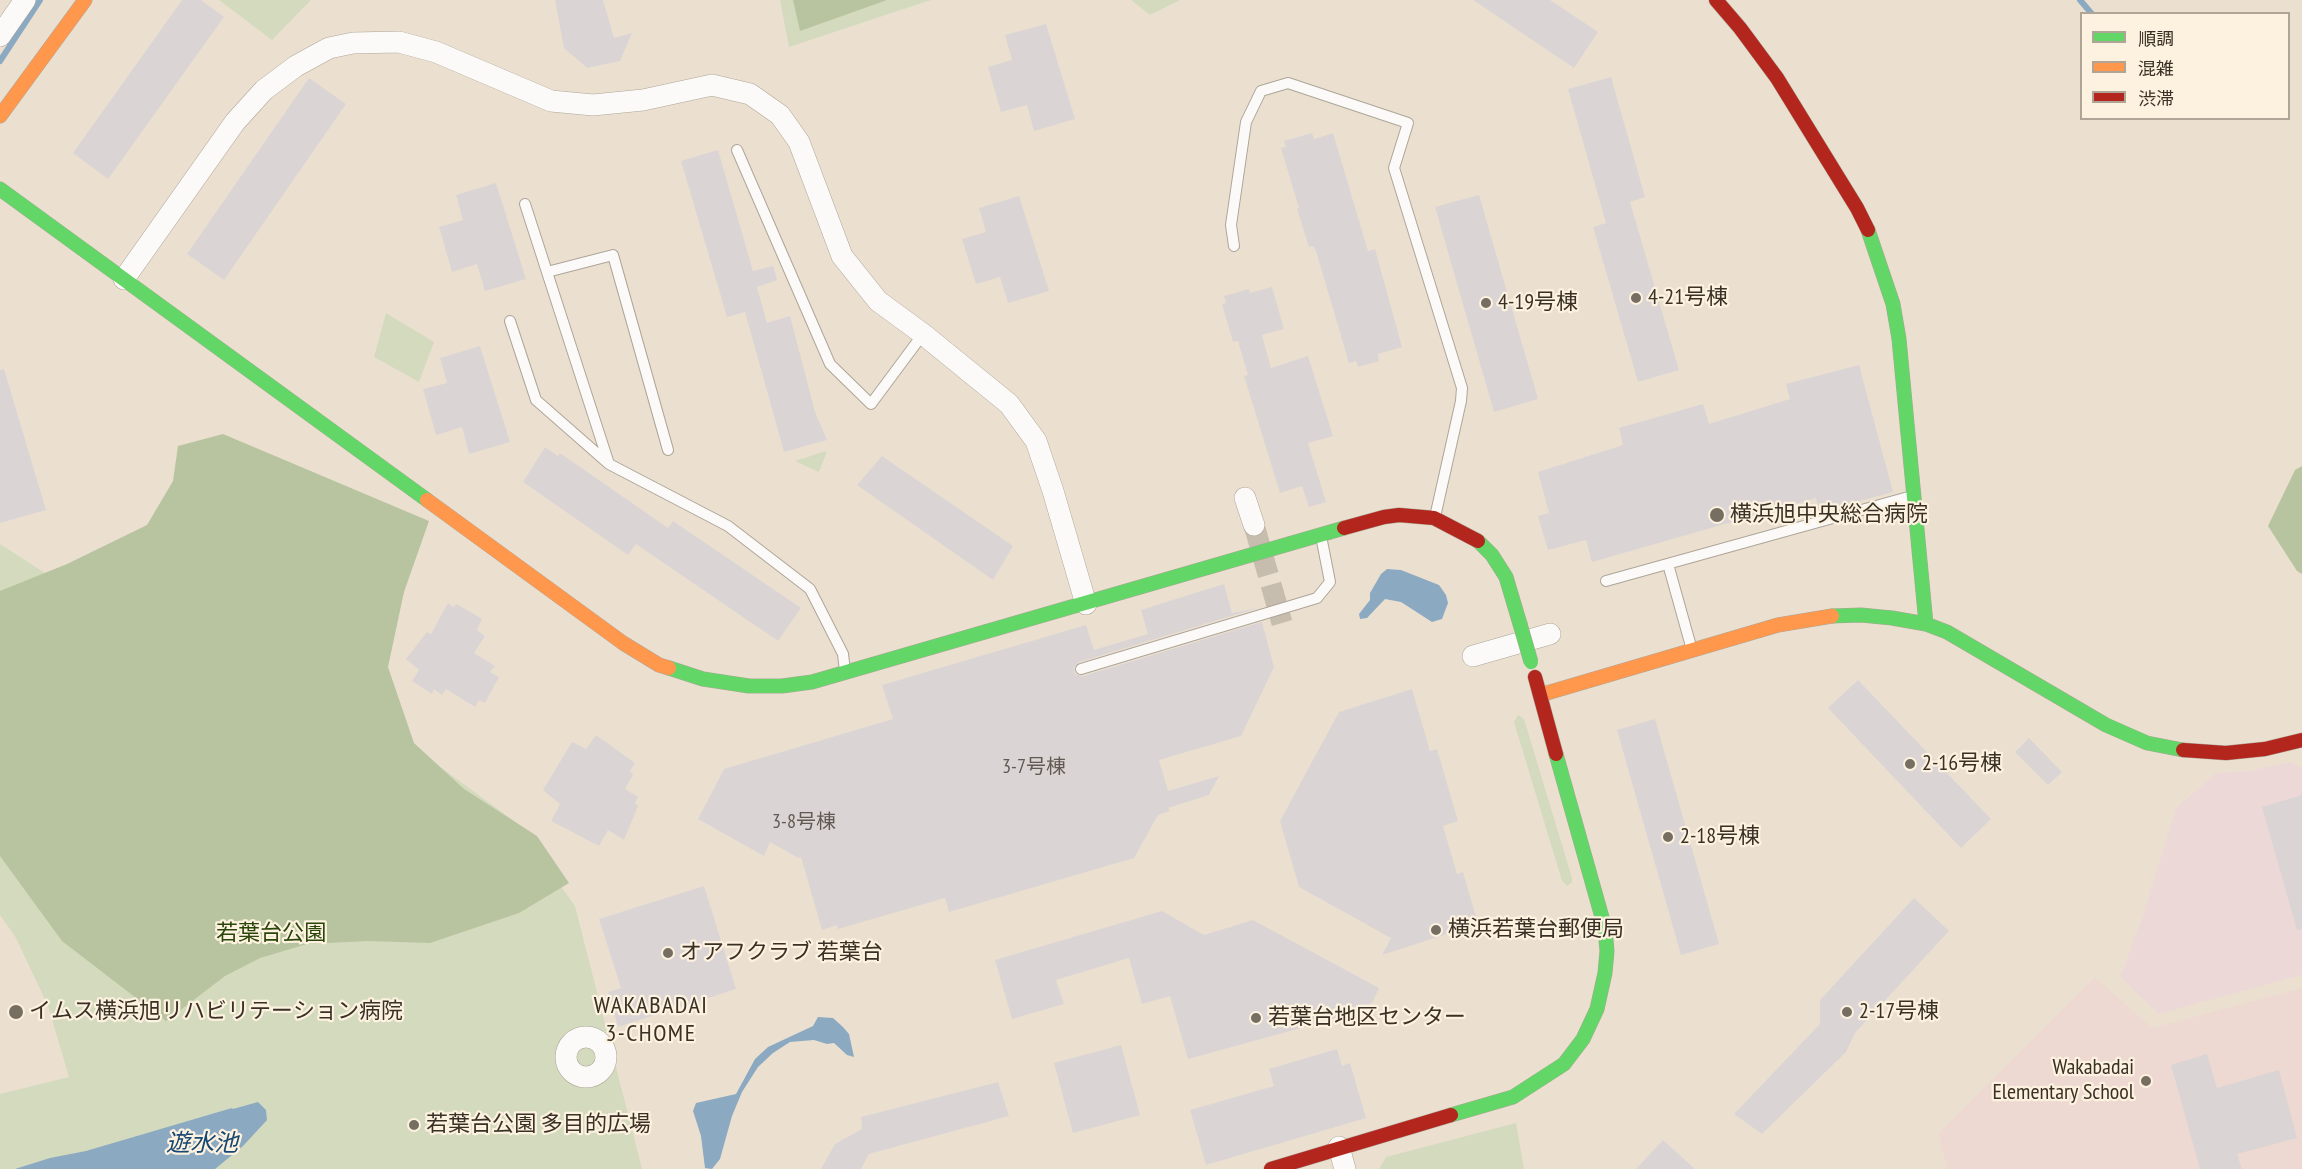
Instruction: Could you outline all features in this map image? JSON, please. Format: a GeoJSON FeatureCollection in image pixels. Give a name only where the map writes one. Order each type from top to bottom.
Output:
{"type":"FeatureCollection","features":[{"type":"Feature","properties":{"kind":"street"},"geometry":{"type":"LineString","coordinates":[[0,36],[25,0]]}},
{"type":"Feature","properties":{"kind":"street"},"geometry":{"type":"LineString","coordinates":[[0,116],[85,0]]}},
{"type":"Feature","properties":{"kind":"street"},"geometry":{"type":"LineString","coordinates":[[1716,0],[1777,78],[1857,208],[1870,234],[1893,304],[1899,339],[1926,624]]}},
{"type":"Feature","properties":{"kind":"street"},"geometry":{"type":"LineString","coordinates":[[124,279],[235,122],[264,90],[296,66],[329,48],[353,43],[399,42],[436,52],[551,101],[593,105],[643,100],[712,85],[750,94],[780,116],[799,142],[842,256],[878,301],[923,334],[1009,404],[1035,441],[1053,492],[1086,604]]}},
{"type":"Feature","properties":{"kind":"street"},"geometry":{"type":"LineString","coordinates":[[0,189],[623,643],[659,665],[703,680],[750,686],[782,686],[812,682],[1384,517],[1416,515],[1434,518],[1475,538],[1492,555],[1506,578],[1605,928],[1607,951],[1605,973],[1597,1009],[1583,1039],[1564,1064],[1513,1097],[1271,1169]]}},
{"type":"Feature","properties":{"kind":"street"},"geometry":{"type":"LineString","coordinates":[[1245,498],[1254,525]]}},
{"type":"Feature","properties":{"kind":"street"},"geometry":{"type":"LineString","coordinates":[[1540,695],[1779,625],[1825,616],[1861,615],[1926,624],[1971,645],[2106,725],[2147,743],[2189,751],[2226,753],[2302,740]]}},
{"type":"Feature","properties":{"kind":"street"},"geometry":{"type":"LineString","coordinates":[[1473,656],[1550,634]]}},
{"type":"Feature","properties":{"kind":"street"},"geometry":{"type":"LineString","coordinates":[[1339,1148],[1345,1169]]}},
{"type":"Feature","properties":{"kind":"lane"},"geometry":{"type":"LineString","coordinates":[[1234,246],[1231,225],[1246,122],[1261,91],[1288,83],[1408,123],[1394,168],[1462,388],[1434,518]]}},
{"type":"Feature","properties":{"kind":"lane"},"geometry":{"type":"LineString","coordinates":[[737,150],[830,364],[871,404],[923,334]]}},
{"type":"Feature","properties":{"kind":"lane"},"geometry":{"type":"LineString","coordinates":[[525,204],[609,464]]}},
{"type":"Feature","properties":{"kind":"lane"},"geometry":{"type":"LineString","coordinates":[[547,272],[613,255],[668,450]]}},
{"type":"Feature","properties":{"kind":"lane"},"geometry":{"type":"LineString","coordinates":[[510,321],[536,400],[609,464],[728,526],[810,589],[843,654],[845,674]]}},
{"type":"Feature","properties":{"kind":"lane"},"geometry":{"type":"LineString","coordinates":[[1606,581],[1914,496]]}},
{"type":"Feature","properties":{"kind":"lane"},"geometry":{"type":"LineString","coordinates":[[1081,669],[1317,598],[1330,582],[1321,535]]}},
{"type":"Feature","properties":{"kind":"lane"},"geometry":{"type":"LineString","coordinates":[[1668,564],[1692,650]]}},
{"type":"Feature","properties":{"kind":"shaded area"},"geometry":{"type":"Polygon","coordinates":[[[2291,762],[2302,768],[2302,975],[2159,1014],[2120,977],[2144,912],[2176,808],[2216,773],[2249,771],[2291,762]]]}},
{"type":"Feature","properties":{"kind":"shaded area","name":"Wakabadai Elementary School"},"geometry":{"type":"Polygon","coordinates":[[[2095,977],[2152,1028],[2302,988],[2302,1169],[1947,1169],[1938,1134],[2095,977]]]}},
{"type":"Feature","properties":{"kind":"green space"},"geometry":{"type":"Polygon","coordinates":[[[219,0],[311,0],[272,40],[219,0]]]}},
{"type":"Feature","properties":{"kind":"green space"},"geometry":{"type":"Polygon","coordinates":[[[780,0],[931,0],[789,47],[780,0]]]}},
{"type":"Feature","properties":{"kind":"green space"},"geometry":{"type":"Polygon","coordinates":[[[793,0],[887,0],[800,31],[793,0]]]}},
{"type":"Feature","properties":{"kind":"green space"},"geometry":{"type":"Polygon","coordinates":[[[1131,0],[1180,0],[1150,15],[1131,0]]]}},
{"type":"Feature","properties":{"kind":"green space"},"geometry":{"type":"Polygon","coordinates":[[[386,313],[434,342],[419,382],[374,357],[386,313]]]}},
{"type":"Feature","properties":{"kind":"green space"},"geometry":{"type":"Polygon","coordinates":[[[223,434],[429,521],[404,592],[388,667],[414,743],[464,789],[537,836],[569,883],[519,913],[430,943],[368,941],[307,944],[260,958],[225,976],[166,1021],[62,941],[0,856],[0,591],[67,564],[147,525],[173,481],[178,446],[223,434]]]}},
{"type":"Feature","properties":{"kind":"green space"},"geometry":{"type":"Polygon","coordinates":[[[826,451],[819,472],[795,461],[826,451]]]}},
{"type":"Feature","properties":{"kind":"green space"},"geometry":{"type":"Polygon","coordinates":[[[2302,466],[2302,574],[2297,571],[2268,526],[2295,470],[2302,466]]]}},
{"type":"Feature","properties":{"kind":"green space","name":"若葉台公園"},"geometry":{"type":"Polygon","coordinates":[[[0,544],[45,573],[380,657],[409,744],[514,821],[575,906],[642,1169],[0,1169],[0,1094],[69,1077],[48,1006],[16,938],[0,915],[0,544]]]}},
{"type":"Feature","properties":{"kind":"green space"},"geometry":{"type":"Polygon","coordinates":[[[1518,715],[1524,719],[1572,878],[1572,882],[1567,886],[1562,881],[1514,722],[1518,715]]]}},
{"type":"Feature","properties":{"kind":"green space"},"geometry":{"type":"Polygon","coordinates":[[[1516,1123],[1524,1169],[1379,1169],[1386,1157],[1516,1123]]]}},
{"type":"Feature","properties":{"kind":"water"},"geometry":{"type":"Polygon","coordinates":[[[1387,569],[1401,570],[1439,585],[1448,603],[1442,619],[1432,622],[1401,602],[1385,599],[1367,618],[1360,619],[1359,614],[1370,600],[1370,593],[1381,574],[1387,569]]]}},
{"type":"Feature","properties":{"kind":"water"},"geometry":{"type":"Polygon","coordinates":[[[818,1017],[833,1018],[843,1027],[849,1034],[854,1057],[847,1055],[834,1043],[827,1044],[814,1040],[790,1042],[773,1053],[758,1067],[742,1092],[732,1116],[720,1159],[712,1169],[705,1168],[701,1136],[693,1111],[696,1103],[736,1094],[755,1059],[768,1047],[813,1026],[818,1017]]]}},
{"type":"Feature","properties":{"kind":"water","name":"遊水池"},"geometry":{"type":"Polygon","coordinates":[[[258,1102],[266,1110],[267,1120],[243,1146],[215,1169],[15,1169],[50,1158],[86,1151],[258,1102]]]}},
{"type":"Feature","properties":{"kind":"building"},"geometry":{"type":"Polygon","coordinates":[[[182,0],[201,0],[224,17],[108,179],[73,153],[182,0]]]}},
{"type":"Feature","properties":{"kind":"building"},"geometry":{"type":"Polygon","coordinates":[[[555,0],[603,0],[614,38],[632,33],[620,61],[587,68],[564,48],[555,0]]]}},
{"type":"Feature","properties":{"kind":"building"},"geometry":{"type":"Polygon","coordinates":[[[1473,0],[1550,0],[1598,32],[1574,68],[1473,0]]]}},
{"type":"Feature","properties":{"kind":"building"},"geometry":{"type":"Polygon","coordinates":[[[1046,24],[1075,119],[1034,131],[1027,105],[1001,112],[988,67],[1012,60],[1005,35],[1046,24]]]}},
{"type":"Feature","properties":{"kind":"building"},"geometry":{"type":"Polygon","coordinates":[[[1611,77],[1645,197],[1630,202],[1679,370],[1638,382],[1593,227],[1606,223],[1568,89],[1611,77]]]}},
{"type":"Feature","properties":{"kind":"building"},"geometry":{"type":"Polygon","coordinates":[[[309,78],[346,104],[224,280],[187,254],[309,78]]]}},
{"type":"Feature","properties":{"kind":"building"},"geometry":{"type":"Polygon","coordinates":[[[1312,133],[1314,139],[1333,133],[1368,251],[1375,249],[1402,347],[1378,354],[1379,361],[1358,367],[1356,361],[1349,363],[1316,251],[1313,246],[1309,247],[1281,148],[1286,147],[1284,141],[1312,133]]]}},
{"type":"Feature","properties":{"kind":"building"},"geometry":{"type":"Polygon","coordinates":[[[718,150],[753,271],[773,266],[777,280],[757,287],[767,323],[790,316],[815,412],[827,440],[784,452],[745,312],[727,317],[681,161],[718,150]]]}},
{"type":"Feature","properties":{"kind":"building"},"geometry":{"type":"Polygon","coordinates":[[[496,183],[526,279],[485,291],[477,264],[452,272],[439,227],[463,220],[456,195],[496,183]]]}},
{"type":"Feature","properties":{"kind":"building","name":"4-19号棟"},"geometry":{"type":"Polygon","coordinates":[[[1479,195],[1538,399],[1494,412],[1435,207],[1479,195]]]}},
{"type":"Feature","properties":{"kind":"building"},"geometry":{"type":"Polygon","coordinates":[[[1019,196],[1049,291],[1008,303],[1000,277],[976,284],[962,239],[986,232],[979,208],[1019,196]]]}},
{"type":"Feature","properties":{"kind":"building"},"geometry":{"type":"Polygon","coordinates":[[[1272,287],[1284,329],[1262,335],[1271,368],[1308,356],[1333,436],[1308,443],[1326,502],[1309,507],[1302,486],[1280,493],[1244,376],[1248,375],[1238,341],[1233,342],[1222,304],[1226,303],[1224,296],[1249,289],[1250,293],[1272,287]]]}},
{"type":"Feature","properties":{"kind":"building"},"geometry":{"type":"Polygon","coordinates":[[[480,346],[510,442],[469,454],[462,427],[436,435],[423,389],[447,383],[440,358],[480,346]]]}},
{"type":"Feature","properties":{"kind":"building"},"geometry":{"type":"Polygon","coordinates":[[[1859,365],[1893,492],[1819,512],[1816,498],[1592,562],[1586,540],[1548,550],[1538,516],[1549,513],[1538,472],[1623,445],[1619,428],[1703,404],[1709,424],[1790,399],[1786,384],[1859,365]]]}},
{"type":"Feature","properties":{"kind":"building"},"geometry":{"type":"Polygon","coordinates":[[[4,369],[46,510],[0,523],[0,370],[4,369]]]}},
{"type":"Feature","properties":{"kind":"building"},"geometry":{"type":"Polygon","coordinates":[[[545,447],[558,456],[560,453],[668,528],[673,521],[801,608],[778,641],[636,544],[628,555],[523,482],[545,447]]]}},
{"type":"Feature","properties":{"kind":"building"},"geometry":{"type":"Polygon","coordinates":[[[882,456],[1013,546],[993,580],[857,485],[882,456]]]}},
{"type":"Feature","properties":{"kind":"building"},"geometry":{"type":"Polygon","coordinates":[[[1224,584],[1232,613],[1258,608],[1079,662],[1074,667],[1075,674],[1083,676],[1262,622],[1274,667],[1241,736],[1159,760],[1168,791],[1219,776],[1209,795],[1168,808],[1170,811],[1158,815],[1134,858],[949,912],[945,898],[838,929],[837,925],[822,930],[801,857],[798,858],[770,842],[764,856],[698,819],[724,769],[893,719],[882,685],[1086,625],[1094,650],[1148,634],[1141,610],[1224,584]]]}},
{"type":"Feature","properties":{"kind":"building"},"geometry":{"type":"Polygon","coordinates":[[[448,603],[453,607],[457,604],[482,619],[477,630],[485,636],[474,653],[495,666],[490,672],[499,677],[485,703],[479,700],[475,707],[446,689],[442,695],[434,689],[432,694],[412,681],[419,670],[406,659],[427,632],[431,634],[448,603]]]}},
{"type":"Feature","properties":{"kind":"building","name":"2-16号棟"},"geometry":{"type":"Polygon","coordinates":[[[1858,680],[1991,819],[1961,848],[1828,708],[1858,680]]]}},
{"type":"Feature","properties":{"kind":"building"},"geometry":{"type":"Polygon","coordinates":[[[1412,689],[1430,751],[1437,749],[1458,821],[1443,826],[1457,874],[1463,872],[1478,924],[1382,955],[1391,938],[1299,887],[1280,821],[1339,712],[1412,689]]]}},
{"type":"Feature","properties":{"kind":"building","name":"2-18号棟"},"geometry":{"type":"Polygon","coordinates":[[[1655,719],[1719,944],[1681,955],[1617,730],[1655,719]]]}},
{"type":"Feature","properties":{"kind":"building"},"geometry":{"type":"Polygon","coordinates":[[[596,735],[635,763],[630,771],[633,775],[625,789],[638,797],[635,803],[638,806],[624,840],[608,830],[599,846],[551,821],[560,804],[543,790],[572,742],[586,749],[596,735]]]}},
{"type":"Feature","properties":{"kind":"building"},"geometry":{"type":"Polygon","coordinates":[[[2029,738],[2062,772],[2048,785],[2015,752],[2029,738]]]}},
{"type":"Feature","properties":{"kind":"building"},"geometry":{"type":"Polygon","coordinates":[[[2302,795],[2302,929],[2297,930],[2262,807],[2302,795]]]}},
{"type":"Feature","properties":{"kind":"building","name":"オアフクラブ 若葉台"},"geometry":{"type":"Polygon","coordinates":[[[704,886],[736,989],[618,1027],[608,992],[621,988],[599,919],[704,886]]]}},
{"type":"Feature","properties":{"kind":"building","name":"2-17号棟"},"geometry":{"type":"Polygon","coordinates":[[[1914,898],[1949,931],[1855,1033],[1846,1052],[1762,1134],[1734,1114],[1820,1024],[1820,1000],[1914,898]]]}},
{"type":"Feature","properties":{"kind":"building"},"geometry":{"type":"Polygon","coordinates":[[[1162,911],[1204,935],[1253,920],[1379,988],[1373,1001],[1363,1011],[1188,1059],[1170,996],[1142,1004],[1129,958],[1056,980],[1064,1004],[1012,1019],[995,960],[1162,911]]]}},
{"type":"Feature","properties":{"kind":"building"},"geometry":{"type":"Polygon","coordinates":[[[1121,1045],[1140,1115],[1073,1133],[1054,1063],[1121,1045]]]}},
{"type":"Feature","properties":{"kind":"building"},"geometry":{"type":"Polygon","coordinates":[[[1337,1049],[1342,1066],[1350,1063],[1366,1118],[1206,1165],[1190,1110],[1274,1086],[1269,1069],[1337,1049]]]}},
{"type":"Feature","properties":{"kind":"building"},"geometry":{"type":"Polygon","coordinates":[[[2207,1054],[2217,1088],[2279,1070],[2297,1138],[2237,1154],[2242,1169],[2200,1169],[2171,1065],[2207,1054]]]}},
{"type":"Feature","properties":{"kind":"building"},"geometry":{"type":"Polygon","coordinates":[[[998,1082],[1009,1116],[869,1154],[861,1169],[821,1169],[835,1144],[862,1129],[861,1117],[998,1082]]]}},
{"type":"Feature","properties":{"kind":"building"},"geometry":{"type":"Polygon","coordinates":[[[1663,1140],[1695,1169],[1636,1169],[1663,1140]]]}},
{"type":"Feature","properties":{"kind":"waterway"},"geometry":{"type":"LineString","coordinates":[[0,61],[40,0]]}},
{"type":"Feature","properties":{"kind":"waterway"},"geometry":{"type":"LineString","coordinates":[[2080,0],[2090,12]]}},
{"type":"Feature","properties":{"kind":"tunnel"},"geometry":{"type":"LineString","coordinates":[[1254,525],[1282,623]]}},
{"type":"Feature","properties":{"kind":"traffic: fast"},"geometry":{"type":"LineString","coordinates":[[0,189],[427,500]]}},
{"type":"Feature","properties":{"kind":"traffic: fast"},"geometry":{"type":"LineString","coordinates":[[1868,230],[1893,304],[1899,339],[1926,624]]}},
{"type":"Feature","properties":{"kind":"traffic: fast"},"geometry":{"type":"LineString","coordinates":[[669,668],[703,679],[749,686],[782,686],[812,682],[1344,528]]}},
{"type":"Feature","properties":{"kind":"traffic: fast"},"geometry":{"type":"LineString","coordinates":[[1478,541],[1492,555],[1506,577],[1520,624]]}},
{"type":"Feature","properties":{"kind":"traffic: fast"},"geometry":{"type":"LineString","coordinates":[[1832,616],[1861,615],[1892,618],[1926,624],[1947,632],[2106,725],[2147,743],[2183,750]]}},
{"type":"Feature","properties":{"kind":"traffic: fast"},"geometry":{"type":"LineString","coordinates":[[1520,624],[1531,662]]}},
{"type":"Feature","properties":{"kind":"traffic: fast"},"geometry":{"type":"LineString","coordinates":[[1451,1115],[1513,1097],[1564,1064],[1583,1039],[1597,1009],[1605,973],[1607,951],[1605,928],[1556,754]]}},
{"type":"Feature","properties":{"kind":"traffic: slow"},"geometry":{"type":"LineString","coordinates":[[0,116],[85,0]]}},
{"type":"Feature","properties":{"kind":"traffic: slow"},"geometry":{"type":"LineString","coordinates":[[427,500],[623,643],[659,665],[669,668]]}},
{"type":"Feature","properties":{"kind":"traffic: slow"},"geometry":{"type":"LineString","coordinates":[[1540,695],[1778,625],[1832,616]]}},
{"type":"Feature","properties":{"kind":"traffic: jam"},"geometry":{"type":"LineString","coordinates":[[1716,0],[1777,78],[1857,208],[1868,230]]}},
{"type":"Feature","properties":{"kind":"traffic: jam"},"geometry":{"type":"LineString","coordinates":[[1344,528],[1399,515],[1434,518],[1478,541]]}},
{"type":"Feature","properties":{"kind":"traffic: jam"},"geometry":{"type":"LineString","coordinates":[[1535,677],[1556,754]]}},
{"type":"Feature","properties":{"kind":"traffic: jam"},"geometry":{"type":"LineString","coordinates":[[2183,750],[2226,753],[2265,749],[2302,740]]}},
{"type":"Feature","properties":{"kind":"traffic: jam"},"geometry":{"type":"LineString","coordinates":[[1271,1169],[1451,1115]]}},
{"type":"Feature","properties":{"kind":"place","name":"4-21号棟"},"geometry":{"type":"Point","coordinates":[1636,298]}},
{"type":"Feature","properties":{"kind":"place","name":"4-19号棟"},"geometry":{"type":"Point","coordinates":[1486,303]}},
{"type":"Feature","properties":{"kind":"place","name":"横浜旭中央総合病院"},"geometry":{"type":"Point","coordinates":[1717,515]}},
{"type":"Feature","properties":{"kind":"place","name":"2-16号棟"},"geometry":{"type":"Point","coordinates":[1910,764]}},
{"type":"Feature","properties":{"kind":"place","name":"2-18号棟"},"geometry":{"type":"Point","coordinates":[1668,837]}},
{"type":"Feature","properties":{"kind":"place","name":"横浜若葉台郵便局"},"geometry":{"type":"Point","coordinates":[1436,930]}},
{"type":"Feature","properties":{"kind":"place","name":"オアフクラブ 若葉台"},"geometry":{"type":"Point","coordinates":[668,953]}},
{"type":"Feature","properties":{"kind":"place","name":"イムス横浜旭リハビリテーション病院"},"geometry":{"type":"Point","coordinates":[16,1012]}},
{"type":"Feature","properties":{"kind":"place","name":"2-17号棟"},"geometry":{"type":"Point","coordinates":[1847,1012]}},
{"type":"Feature","properties":{"kind":"place","name":"若葉台地区センター"},"geometry":{"type":"Point","coordinates":[1256,1018]}},
{"type":"Feature","properties":{"kind":"place","name":"Wakabadai Elementary School"},"geometry":{"type":"Point","coordinates":[2146,1081]}},
{"type":"Feature","properties":{"kind":"place","name":"若葉台公園 多目的広場"},"geometry":{"type":"Point","coordinates":[414,1125]}},
{"type":"Feature","properties":{"kind":"district","name":"WAKABADAI 3-CHOME"},"geometry":{"type":"Point","coordinates":[651,1020]}}]}
